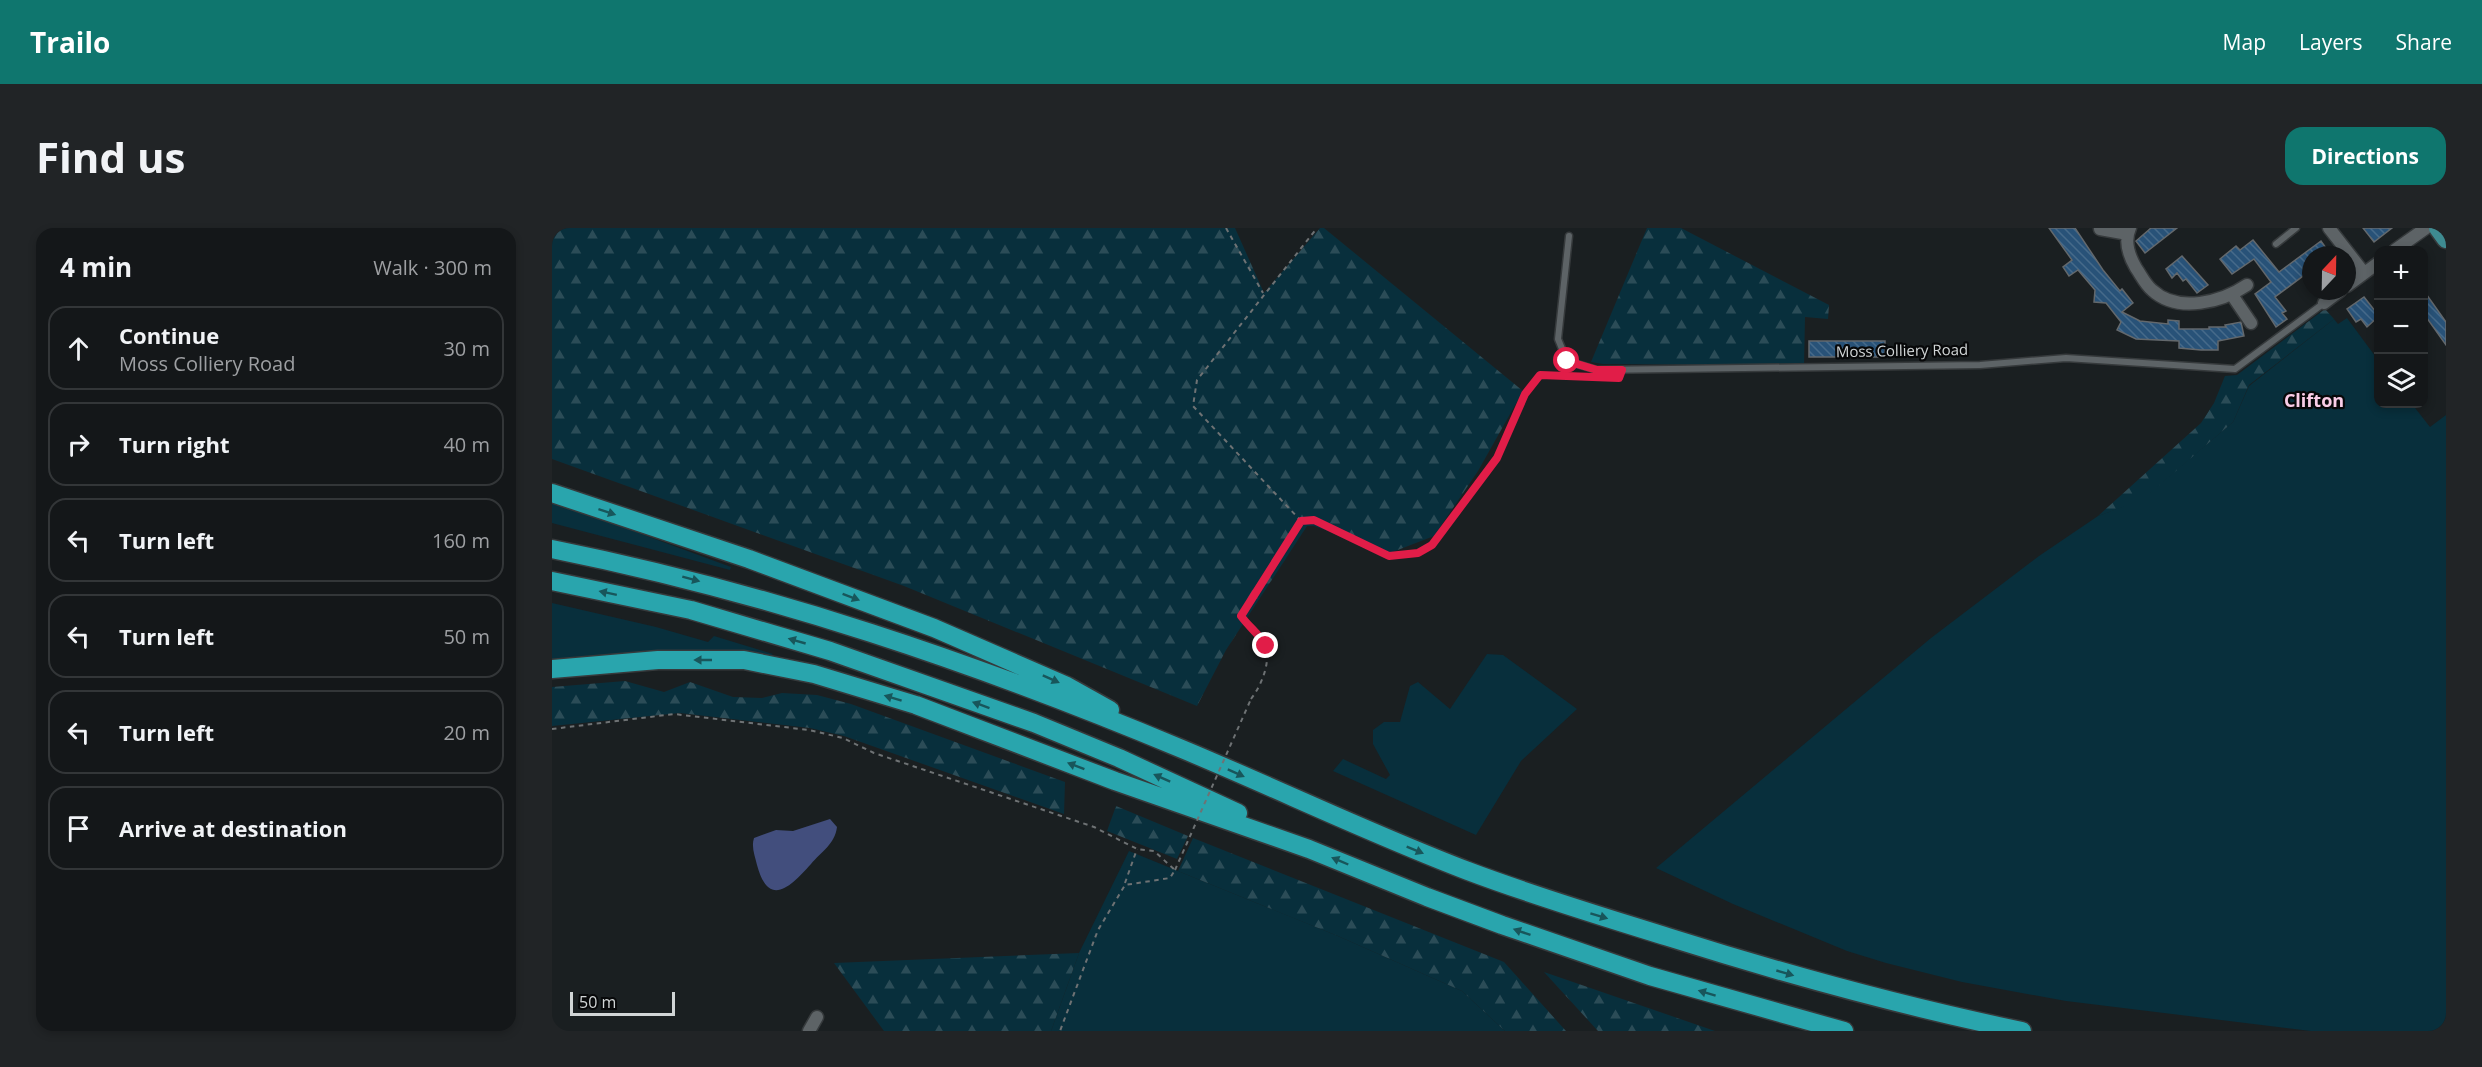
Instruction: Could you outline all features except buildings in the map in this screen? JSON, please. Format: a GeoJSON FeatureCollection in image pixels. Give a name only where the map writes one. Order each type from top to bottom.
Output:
{"type":"FeatureCollection","features":[{"type":"Feature","properties":{"kind":"highway"},"geometry":{"type":"LineString","coordinates":[[552,493],[749,559],[934,628],[1067,686],[1183,749]]}},
{"type":"Feature","properties":{"kind":"highway"},"geometry":{"type":"LineString","coordinates":[[552,538],[602,559]]}},
{"type":"Feature","properties":{"kind":"highway"},"geometry":{"type":"LineString","coordinates":[[552,549],[738,592],[847,624],[1009,681],[1183,749],[1395,842],[1556,902],[1859,994],[2022,1031]]}},
{"type":"Feature","properties":{"kind":"highway"},"geometry":{"type":"LineString","coordinates":[[552,581],[691,610],[830,651],[1034,723],[1195,792],[1309,849]]}},
{"type":"Feature","properties":{"kind":"highway"},"geometry":{"type":"LineString","coordinates":[[552,669],[647,660],[744,660],[814,674],[916,705],[1114,781],[1309,849],[1427,897],[1588,955],[1792,1018],[1844,1031]]}},
{"type":"Feature","properties":{"kind":"main road"},"geometry":{"type":"LineString","coordinates":[[2439,228],[2446,239]]}},
{"type":"Feature","properties":{"kind":"street"},"geometry":{"type":"LineString","coordinates":[[2329,228],[2364,273]]}},
{"type":"Feature","properties":{"kind":"street"},"geometry":{"type":"LineString","coordinates":[[2401,246],[2426,228]]}},
{"type":"Feature","properties":{"kind":"street"},"geometry":{"type":"LineString","coordinates":[[2100,229],[2129,231],[2128,248],[2133,263],[2146,285],[2163,298],[2176,302],[2200,303],[2232,295],[2247,285]]}},
{"type":"Feature","properties":{"kind":"street"},"geometry":{"type":"LineString","coordinates":[[2356,279],[2374,266]]}},
{"type":"Feature","properties":{"kind":"street"},"geometry":{"type":"LineString","coordinates":[[2232,295],[2251,323]]}},
{"type":"Feature","properties":{"kind":"street","name":"Moss Colliery Road"},"geometry":{"type":"LineString","coordinates":[[2324,303],[2328,300]]}},
{"type":"Feature","properties":{"kind":"street"},"geometry":{"type":"LineString","coordinates":[[809,1031],[816,1017]]}},
{"type":"Feature","properties":{"kind":"lane"},"geometry":{"type":"LineString","coordinates":[[2276,244],[2296,228]]}},
{"type":"Feature","properties":{"kind":"lane","name":"Moss Colliery Road"},"geometry":{"type":"LineString","coordinates":[[1569,236],[1558,339],[1567,361],[1597,370],[1980,365],[2066,358],[2235,369],[2324,303]]}},
{"type":"Feature","properties":{"kind":"path"},"geometry":{"type":"LineString","coordinates":[[1226,228],[1264,294]]}},
{"type":"Feature","properties":{"kind":"path"},"geometry":{"type":"LineString","coordinates":[[1301,521],[1193,406],[1197,380],[1317,228]]}},
{"type":"Feature","properties":{"kind":"path"},"geometry":{"type":"LineString","coordinates":[[1301,521],[1314,520],[1389,556],[1418,553],[1432,545],[1497,458],[1525,394],[1540,375],[1585,376]]}},
{"type":"Feature","properties":{"kind":"path"},"geometry":{"type":"LineString","coordinates":[[1125,885],[1170,878],[1175,870],[1267,664],[1266,646],[1258,633],[1250,628],[1241,616],[1301,521]]}},
{"type":"Feature","properties":{"kind":"path"},"geometry":{"type":"LineString","coordinates":[[552,729],[674,714],[809,730],[843,738],[874,753],[1094,827],[1137,849],[1154,851],[1175,870]]}},
{"type":"Feature","properties":{"kind":"path"},"geometry":{"type":"LineString","coordinates":[[1060,1031],[1098,930],[1125,885],[1137,849]]}},
{"type":"Feature","properties":{"kind":"green space"},"geometry":{"type":"Polygon","coordinates":[[[552,228],[1235,228],[1264,293],[1320,228],[1324,228],[1523,391],[1478,471],[1434,536],[1390,553],[1314,526],[1307,526],[1226,650],[1197,706],[904,586],[552,459],[552,228]]]}},
{"type":"Feature","properties":{"kind":"green space"},"geometry":{"type":"Polygon","coordinates":[[[1647,228],[1681,228],[1829,305],[1828,319],[1805,317],[1804,365],[1603,364],[1591,362],[1647,228]]]}},
{"type":"Feature","properties":{"kind":"green space"},"geometry":{"type":"Polygon","coordinates":[[[2325,309],[2334,319],[2249,385],[2233,422],[2142,500],[2098,516],[2201,423],[2214,403],[2225,376],[2237,375],[2325,309]]]}},
{"type":"Feature","properties":{"kind":"green space"},"geometry":{"type":"Polygon","coordinates":[[[2347,318],[2374,355],[2374,408],[2415,408],[2430,427],[2446,415],[2446,1031],[2311,1031],[2066,1001],[1962,982],[1847,951],[1733,904],[1656,868],[1931,638],[2039,556],[2098,516],[2142,499],[2233,422],[2249,386],[2334,319],[2338,324],[2347,318]]]}},
{"type":"Feature","properties":{"kind":"green space"},"geometry":{"type":"Polygon","coordinates":[[[552,501],[731,567],[730,570],[552,523],[552,501]]]}},
{"type":"Feature","properties":{"kind":"green space"},"geometry":{"type":"Polygon","coordinates":[[[552,603],[656,627],[708,642],[714,636],[773,654],[769,657],[660,652],[552,659],[552,603]]]}},
{"type":"Feature","properties":{"kind":"green space"},"geometry":{"type":"Polygon","coordinates":[[[1487,654],[1503,655],[1577,709],[1521,761],[1476,835],[1333,771],[1343,759],[1386,779],[1390,775],[1373,744],[1373,730],[1384,722],[1400,722],[1410,686],[1418,682],[1450,709],[1487,654]]]}},
{"type":"Feature","properties":{"kind":"green space"},"geometry":{"type":"Polygon","coordinates":[[[625,681],[664,692],[690,682],[733,697],[762,698],[782,693],[817,695],[851,704],[1065,782],[1064,814],[844,736],[810,728],[680,713],[552,726],[552,687],[625,681]]]}},
{"type":"Feature","properties":{"kind":"green space"},"geometry":{"type":"Polygon","coordinates":[[[1116,806],[1188,836],[1177,859],[1107,831],[1116,806]]]}},
{"type":"Feature","properties":{"kind":"green space"},"geometry":{"type":"Polygon","coordinates":[[[1193,838],[1504,962],[1566,1031],[1505,1031],[1462,991],[1338,936],[1178,871],[1193,838]]]}},
{"type":"Feature","properties":{"kind":"green space"},"geometry":{"type":"Polygon","coordinates":[[[1129,851],[1338,936],[1462,991],[1505,1031],[1051,1031],[1079,953],[1129,851]]]}},
{"type":"Feature","properties":{"kind":"green space"},"geometry":{"type":"Polygon","coordinates":[[[1079,953],[1051,1031],[884,1031],[834,963],[1079,953]]]}},
{"type":"Feature","properties":{"kind":"green space"},"geometry":{"type":"Polygon","coordinates":[[[1544,972],[1715,1031],[1598,1031],[1544,972]]]}},
{"type":"Feature","properties":{"kind":"water"},"geometry":{"type":"Polygon","coordinates":[[[830,819],[837,827],[834,838],[827,847],[789,885],[774,890],[768,887],[757,865],[753,848],[754,838],[776,830],[793,831],[830,819]]]}},
{"type":"Feature","properties":{"kind":"district","name":"Clifton"},"geometry":{"type":"Point","coordinates":[2314,401]}},
{"type":"Feature","properties":{"kind":"route"},"geometry":{"type":"LineString","coordinates":[[1266,646],[1258,633],[1250,628],[1241,616],[1301,521],[1314,520],[1389,556],[1418,553],[1432,545],[1497,458],[1525,394],[1540,375],[1619,378],[1622,370],[1597,370],[1567,361]]}}]}
